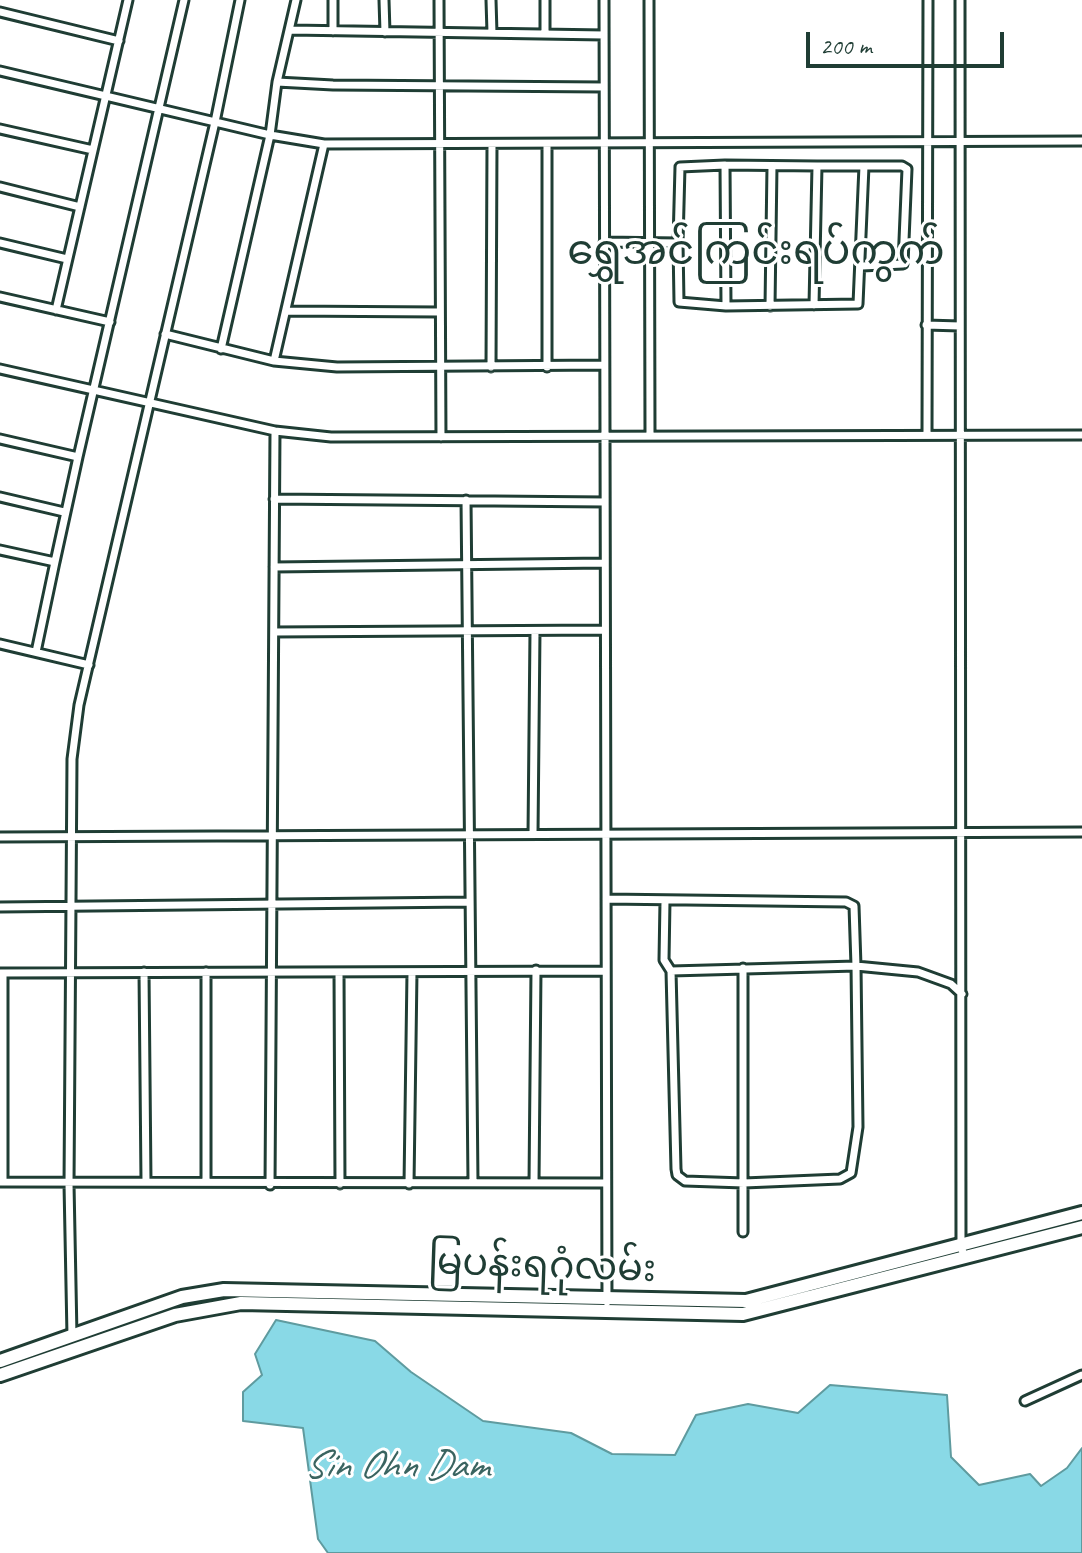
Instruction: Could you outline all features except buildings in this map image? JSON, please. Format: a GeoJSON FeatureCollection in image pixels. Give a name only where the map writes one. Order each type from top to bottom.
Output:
{"type":"FeatureCollection","features":[{"type":"Feature","properties":{"kind":"main road","name":"မြပန်းရဂုံလမ်း"},"geometry":{"type":"LineString","coordinates":[[0,1361],[182,1297],[224,1290],[746,1301],[1082,1213]]}},
{"type":"Feature","properties":{"kind":"main road","name":"မြပန်းရဂုံလမ်း"},"geometry":{"type":"LineString","coordinates":[[0,1375],[175,1315],[227,1304],[607,1314],[743,1314],[1082,1227]]}},
{"type":"Feature","properties":{"kind":"street"},"geometry":{"type":"LineString","coordinates":[[56,310],[128,0]]}},
{"type":"Feature","properties":{"kind":"street"},"geometry":{"type":"LineString","coordinates":[[36,652],[64,512],[95,391],[184,0]]}},
{"type":"Feature","properties":{"kind":"street"},"geometry":{"type":"LineString","coordinates":[[72,1336],[69,837],[73,745],[240,0]]}},
{"type":"Feature","properties":{"kind":"street"},"geometry":{"type":"LineString","coordinates":[[221,349],[270,135],[277,82],[296,0]]}},
{"type":"Feature","properties":{"kind":"street"},"geometry":{"type":"LineString","coordinates":[[333,0],[333,31]]}},
{"type":"Feature","properties":{"kind":"street"},"geometry":{"type":"LineString","coordinates":[[384,0],[385,32]]}},
{"type":"Feature","properties":{"kind":"street"},"geometry":{"type":"LineString","coordinates":[[439,0],[441,437]]}},
{"type":"Feature","properties":{"kind":"street"},"geometry":{"type":"LineString","coordinates":[[491,0],[492,33]]}},
{"type":"Feature","properties":{"kind":"street"},"geometry":{"type":"LineString","coordinates":[[545,0],[545,34]]}},
{"type":"Feature","properties":{"kind":"street"},"geometry":{"type":"LineString","coordinates":[[604,0],[603,630],[607,1314]]}},
{"type":"Feature","properties":{"kind":"street"},"geometry":{"type":"LineString","coordinates":[[649,0],[650,434]]}},
{"type":"Feature","properties":{"kind":"street"},"geometry":{"type":"LineString","coordinates":[[927,434],[928,0]]}},
{"type":"Feature","properties":{"kind":"street"},"geometry":{"type":"LineString","coordinates":[[960,0],[961,1243],[964,1259]]}},
{"type":"Feature","properties":{"kind":"street"},"geometry":{"type":"LineString","coordinates":[[0,12],[119,41]]}},
{"type":"Feature","properties":{"kind":"street"},"geometry":{"type":"LineString","coordinates":[[291,30],[604,35]]}},
{"type":"Feature","properties":{"kind":"street"},"geometry":{"type":"LineString","coordinates":[[0,71],[270,135],[324,144],[1082,141]]}},
{"type":"Feature","properties":{"kind":"street"},"geometry":{"type":"LineString","coordinates":[[277,82],[439,87],[604,87]]}},
{"type":"Feature","properties":{"kind":"street"},"geometry":{"type":"LineString","coordinates":[[0,129],[93,150]]}},
{"type":"Feature","properties":{"kind":"street"},"geometry":{"type":"LineString","coordinates":[[274,361],[324,144]]}},
{"type":"Feature","properties":{"kind":"street"},"geometry":{"type":"LineString","coordinates":[[491,367],[492,145]]}},
{"type":"Feature","properties":{"kind":"street"},"geometry":{"type":"LineString","coordinates":[[547,145],[547,367]]}},
{"type":"Feature","properties":{"kind":"street"},"geometry":{"type":"LineString","coordinates":[[725,165],[726,306]]}},
{"type":"Feature","properties":{"kind":"street"},"geometry":{"type":"LineString","coordinates":[[862,266],[899,266],[904,261],[908,172],[902,166],[725,165],[680,167],[679,302],[726,306],[858,304],[864,166]]}},
{"type":"Feature","properties":{"kind":"street"},"geometry":{"type":"LineString","coordinates":[[770,306],[772,166]]}},
{"type":"Feature","properties":{"kind":"street"},"geometry":{"type":"LineString","coordinates":[[814,305],[817,166]]}},
{"type":"Feature","properties":{"kind":"street"},"geometry":{"type":"LineString","coordinates":[[0,187],[80,207]]}},
{"type":"Feature","properties":{"kind":"street"},"geometry":{"type":"LineString","coordinates":[[604,242],[678,243]]}},
{"type":"Feature","properties":{"kind":"street"},"geometry":{"type":"LineString","coordinates":[[0,243],[67,259]]}},
{"type":"Feature","properties":{"kind":"street"},"geometry":{"type":"LineString","coordinates":[[0,297],[110,322]]}},
{"type":"Feature","properties":{"kind":"street"},"geometry":{"type":"LineString","coordinates":[[286,311],[439,312]]}},
{"type":"Feature","properties":{"kind":"street"},"geometry":{"type":"LineString","coordinates":[[926,325],[960,326]]}},
{"type":"Feature","properties":{"kind":"street"},"geometry":{"type":"LineString","coordinates":[[165,334],[274,361],[337,367],[604,365]]}},
{"type":"Feature","properties":{"kind":"street"},"geometry":{"type":"LineString","coordinates":[[0,369],[275,431],[331,437],[1082,435]]}},
{"type":"Feature","properties":{"kind":"street"},"geometry":{"type":"LineString","coordinates":[[270,1185],[269,972],[275,431]]}},
{"type":"Feature","properties":{"kind":"street"},"geometry":{"type":"LineString","coordinates":[[0,439],[78,457]]}},
{"type":"Feature","properties":{"kind":"street"},"geometry":{"type":"LineString","coordinates":[[0,497],[64,512]]}},
{"type":"Feature","properties":{"kind":"street"},"geometry":{"type":"LineString","coordinates":[[274,499],[605,502]]}},
{"type":"Feature","properties":{"kind":"street"},"geometry":{"type":"LineString","coordinates":[[466,500],[473,1181]]}},
{"type":"Feature","properties":{"kind":"street"},"geometry":{"type":"LineString","coordinates":[[0,550],[55,562]]}},
{"type":"Feature","properties":{"kind":"street"},"geometry":{"type":"LineString","coordinates":[[274,567],[604,563]]}},
{"type":"Feature","properties":{"kind":"street"},"geometry":{"type":"LineString","coordinates":[[274,632],[603,630]]}},
{"type":"Feature","properties":{"kind":"street"},"geometry":{"type":"LineString","coordinates":[[533,834],[535,631]]}},
{"type":"Feature","properties":{"kind":"street"},"geometry":{"type":"LineString","coordinates":[[0,644],[89,665]]}},
{"type":"Feature","properties":{"kind":"street"},"geometry":{"type":"LineString","coordinates":[[0,837],[1082,832]]}},
{"type":"Feature","properties":{"kind":"street"},"geometry":{"type":"LineString","coordinates":[[606,899],[851,903],[855,910],[858,1127],[851,1173],[840,1179],[744,1183],[685,1181],[677,1175],[671,971],[664,960],[665,901]]}},
{"type":"Feature","properties":{"kind":"street"},"geometry":{"type":"LineString","coordinates":[[0,907],[469,902]]}},
{"type":"Feature","properties":{"kind":"street"},"geometry":{"type":"LineString","coordinates":[[671,971],[856,966],[918,972],[951,984],[962,994]]}},
{"type":"Feature","properties":{"kind":"street"},"geometry":{"type":"LineString","coordinates":[[743,968],[743,1232]]}},
{"type":"Feature","properties":{"kind":"street"},"geometry":{"type":"LineString","coordinates":[[534,1183],[536,970]]}},
{"type":"Feature","properties":{"kind":"street"},"geometry":{"type":"LineString","coordinates":[[605,971],[2,973],[1,1182],[270,1185],[473,1181],[605,1183]]}},
{"type":"Feature","properties":{"kind":"street"},"geometry":{"type":"LineString","coordinates":[[144,972],[146,1182]]}},
{"type":"Feature","properties":{"kind":"street"},"geometry":{"type":"LineString","coordinates":[[206,972],[206,1182]]}},
{"type":"Feature","properties":{"kind":"street"},"geometry":{"type":"LineString","coordinates":[[339,972],[340,1184]]}},
{"type":"Feature","properties":{"kind":"street"},"geometry":{"type":"LineString","coordinates":[[409,1184],[412,972]]}},
{"type":"Feature","properties":{"kind":"street"},"geometry":{"type":"LineString","coordinates":[[1025,1401],[1082,1375]]}},
{"type":"Feature","properties":{"kind":"water","name":"Sin Ohn Dam"},"geometry":{"type":"Polygon","coordinates":[[[276,1320],[375,1341],[411,1372],[483,1421],[571,1433],[612,1454],[675,1455],[696,1415],[748,1404],[798,1413],[830,1385],[947,1395],[951,1457],[979,1485],[1030,1474],[1041,1486],[1067,1468],[1082,1448],[1082,1553],[328,1553],[318,1539],[303,1428],[243,1421],[243,1392],[262,1375],[255,1354],[276,1320]]]}},
{"type":"Feature","properties":{"kind":"district","name":"ရွှေအင်ကြင်းရပ်ကွက်"},"geometry":{"type":"Point","coordinates":[756,253]}}]}
